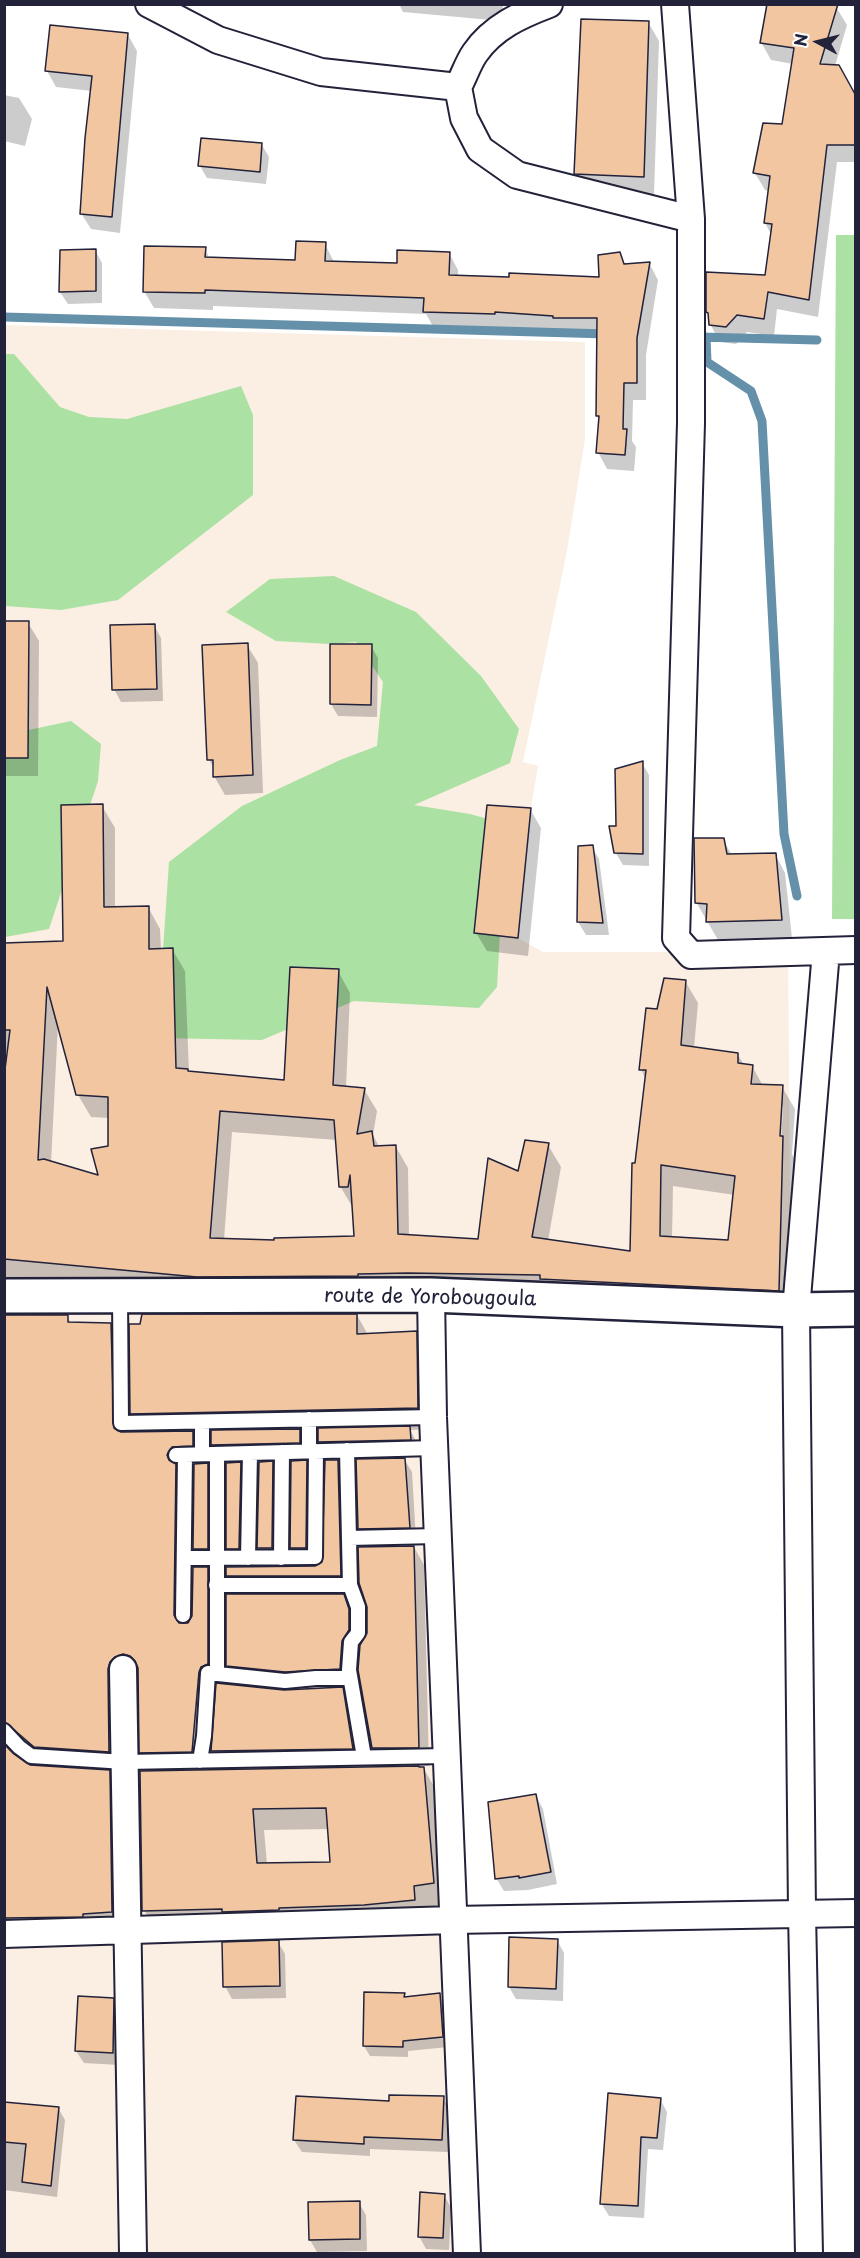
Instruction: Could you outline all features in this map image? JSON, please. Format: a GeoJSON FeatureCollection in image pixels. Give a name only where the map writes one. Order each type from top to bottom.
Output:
{"type":"FeatureCollection","features":[{"type":"Feature","properties":{"kind":"main road","name":"route de Yorobougoula"},"geometry":{"type":"LineString","coordinates":[[4,1296],[432,1296],[796,1310],[855,1309]]}},
{"type":"Feature","properties":{"kind":"street"},"geometry":{"type":"LineString","coordinates":[[149,4],[218,40],[321,72],[458,87]]}},
{"type":"Feature","properties":{"kind":"street"},"geometry":{"type":"LineString","coordinates":[[549,4],[519,16],[494,32],[475,53],[458,87],[464,118],[480,149],[517,175],[691,219]]}},
{"type":"Feature","properties":{"kind":"street"},"geometry":{"type":"LineString","coordinates":[[675,4],[691,219],[691,423],[676,938],[691,955],[855,950]]}},
{"type":"Feature","properties":{"kind":"street"},"geometry":{"type":"LineString","coordinates":[[809,2253],[802,1913],[796,1310],[826,951]]}},
{"type":"Feature","properties":{"kind":"street"},"geometry":{"type":"LineString","coordinates":[[432,1296],[437,1536],[467,2253]]}},
{"type":"Feature","properties":{"kind":"street"},"geometry":{"type":"LineString","coordinates":[[123,1669],[134,2253]]}},
{"type":"Feature","properties":{"kind":"street"},"geometry":{"type":"LineString","coordinates":[[4,1934],[452,1920],[855,1913]]}},
{"type":"Feature","properties":{"kind":"lane"},"geometry":{"type":"LineString","coordinates":[[120,1296],[121,1424],[433,1417]]}},
{"type":"Feature","properties":{"kind":"lane"},"geometry":{"type":"LineString","coordinates":[[184,1558],[315,1557],[309,1419]]}},
{"type":"Feature","properties":{"kind":"lane"},"geometry":{"type":"LineString","coordinates":[[202,1422],[202,1455]]}},
{"type":"Feature","properties":{"kind":"lane"},"geometry":{"type":"LineString","coordinates":[[183,1615],[181,1455],[434,1448]]}},
{"type":"Feature","properties":{"kind":"lane"},"geometry":{"type":"LineString","coordinates":[[346,1450],[350,1585],[358,1607],[358,1633],[351,1642],[350,1678],[364,1757]]}},
{"type":"Feature","properties":{"kind":"lane"},"geometry":{"type":"LineString","coordinates":[[281,1558],[282,1452]]}},
{"type":"Feature","properties":{"kind":"lane"},"geometry":{"type":"LineString","coordinates":[[248,1558],[250,1453]]}},
{"type":"Feature","properties":{"kind":"lane"},"geometry":{"type":"LineString","coordinates":[[217,1454],[217,1673]]}},
{"type":"Feature","properties":{"kind":"lane"},"geometry":{"type":"LineString","coordinates":[[349,1538],[437,1536]]}},
{"type":"Feature","properties":{"kind":"lane"},"geometry":{"type":"LineString","coordinates":[[216,1585],[350,1585]]}},
{"type":"Feature","properties":{"kind":"lane"},"geometry":{"type":"LineString","coordinates":[[200,1761],[208,1673],[285,1681],[350,1678]]}},
{"type":"Feature","properties":{"kind":"lane"},"geometry":{"type":"LineString","coordinates":[[4,1731],[31,1756],[125,1762],[446,1756]]}},
{"type":"Feature","properties":{"kind":"shaded area"},"geometry":{"type":"Polygon","coordinates":[[[5,325],[585,342],[585,439],[567,551],[523,762],[538,766],[531,808],[518,938],[543,952],[788,952],[791,1302],[419,1285],[453,2253],[5,2254],[5,325]]]}},
{"type":"Feature","properties":{"kind":"green space"},"geometry":{"type":"Polygon","coordinates":[[[836,235],[856,235],[856,919],[832,919],[836,235]]]}},
{"type":"Feature","properties":{"kind":"green space"},"geometry":{"type":"Polygon","coordinates":[[[4,354],[14,354],[60,407],[89,417],[127,419],[241,386],[253,415],[253,495],[118,600],[61,610],[5,606],[4,354]]]}},
{"type":"Feature","properties":{"kind":"green space"},"geometry":{"type":"Polygon","coordinates":[[[334,576],[416,612],[481,676],[519,729],[510,763],[414,805],[470,814],[506,824],[497,987],[479,1008],[354,1001],[262,1040],[157,1038],[169,862],[242,806],[340,760],[377,746],[383,682],[356,642],[330,644],[276,641],[226,612],[270,579],[334,576]]]}},
{"type":"Feature","properties":{"kind":"green space"},"geometry":{"type":"Polygon","coordinates":[[[71,721],[101,744],[98,781],[49,929],[5,937],[5,735],[71,721]]]}},
{"type":"Feature","properties":{"kind":"building"},"geometry":{"type":"Polygon","coordinates":[[[767,4],[838,4],[820,64],[839,65],[855,94],[855,145],[827,145],[809,300],[768,292],[764,319],[737,315],[726,327],[709,325],[706,312],[706,272],[765,275],[772,224],[764,223],[770,176],[753,173],[763,123],[782,124],[794,48],[760,43],[767,4]]]}},
{"type":"Feature","properties":{"kind":"building"},"geometry":{"type":"Polygon","coordinates":[[[581,19],[649,21],[644,177],[574,174],[581,19]]]}},
{"type":"Feature","properties":{"kind":"building"},"geometry":{"type":"Polygon","coordinates":[[[50,25],[128,33],[112,217],[80,214],[92,76],[45,71],[50,25]]]}},
{"type":"Feature","properties":{"kind":"building"},"geometry":{"type":"Polygon","coordinates":[[[201,138],[262,143],[260,172],[198,166],[201,138]]]}},
{"type":"Feature","properties":{"kind":"building"},"geometry":{"type":"Polygon","coordinates":[[[296,241],[326,242],[325,261],[397,263],[397,250],[450,252],[449,275],[509,277],[509,273],[599,277],[598,255],[620,252],[624,264],[650,262],[637,338],[637,383],[624,383],[623,429],[627,429],[625,455],[596,453],[599,416],[596,416],[597,318],[553,318],[553,316],[495,312],[495,314],[423,312],[424,298],[205,290],[205,293],[143,292],[144,246],[206,247],[205,257],[295,260],[296,241]]]}},
{"type":"Feature","properties":{"kind":"building"},"geometry":{"type":"Polygon","coordinates":[[[96,249],[96,291],[59,292],[60,250],[96,249]]]}},
{"type":"Feature","properties":{"kind":"building"},"geometry":{"type":"Polygon","coordinates":[[[4,621],[29,621],[28,758],[4,758],[4,621]]]}},
{"type":"Feature","properties":{"kind":"building"},"geometry":{"type":"Polygon","coordinates":[[[155,624],[157,689],[112,690],[110,625],[155,624]]]}},
{"type":"Feature","properties":{"kind":"building"},"geometry":{"type":"Polygon","coordinates":[[[248,643],[253,775],[213,777],[213,760],[207,760],[202,645],[248,643]]]}},
{"type":"Feature","properties":{"kind":"building"},"geometry":{"type":"Polygon","coordinates":[[[330,644],[372,644],[371,705],[330,704],[330,644]]]}},
{"type":"Feature","properties":{"kind":"building"},"geometry":{"type":"Polygon","coordinates":[[[643,761],[643,854],[614,853],[609,826],[616,826],[615,769],[643,761]]]}},
{"type":"Feature","properties":{"kind":"building"},"geometry":{"type":"Polygon","coordinates":[[[103,804],[104,907],[149,906],[149,949],[173,948],[176,1068],[284,1080],[290,967],[339,969],[333,1085],[365,1088],[357,1134],[372,1131],[374,1146],[396,1145],[398,1234],[478,1239],[488,1158],[518,1171],[525,1140],[549,1143],[532,1237],[630,1251],[632,1163],[635,1163],[646,1070],[639,1070],[646,1008],[657,1009],[664,978],[686,980],[681,1045],[738,1053],[738,1063],[753,1065],[751,1084],[783,1085],[780,1136],[783,1136],[779,1291],[540,1279],[540,1275],[408,1273],[358,1274],[358,1276],[197,1277],[4,1259],[4,1077],[10,1030],[4,1030],[4,943],[63,941],[61,805],[103,804]],[[47,987],[38,1160],[44,1159],[98,1175],[91,1149],[108,1146],[108,1097],[76,1095],[47,987]],[[220,1111],[210,1238],[274,1240],[274,1238],[354,1236],[350,1175],[348,1187],[339,1187],[334,1120],[220,1111]],[[661,1165],[660,1236],[728,1240],[735,1176],[661,1165]]]}},
{"type":"Feature","properties":{"kind":"building"},"geometry":{"type":"Polygon","coordinates":[[[487,805],[531,808],[518,938],[474,933],[487,805]]]}},
{"type":"Feature","properties":{"kind":"building"},"geometry":{"type":"Polygon","coordinates":[[[694,838],[724,838],[727,854],[776,853],[782,920],[706,922],[707,904],[695,903],[694,838]]]}},
{"type":"Feature","properties":{"kind":"building"},"geometry":{"type":"Polygon","coordinates":[[[593,845],[603,923],[577,922],[578,846],[593,845]]]}},
{"type":"Feature","properties":{"kind":"building"},"geometry":{"type":"Polygon","coordinates":[[[142,1314],[357,1314],[357,1334],[417,1331],[418,1408],[130,1414],[129,1324],[140,1324],[142,1314]]]}},
{"type":"Feature","properties":{"kind":"building"},"geometry":{"type":"Polygon","coordinates":[[[4,1315],[68,1315],[68,1322],[111,1323],[114,1428],[121,1432],[193,1431],[193,1446],[172,1447],[167,1455],[169,1460],[176,1464],[174,1615],[179,1623],[188,1623],[192,1616],[193,1567],[208,1567],[208,1664],[201,1667],[199,1672],[192,1752],[139,1753],[138,1668],[130,1656],[123,1654],[110,1662],[108,1669],[109,1752],[34,1747],[5,1722],[4,1315]]]}},
{"type":"Feature","properties":{"kind":"building"},"geometry":{"type":"Polygon","coordinates":[[[410,1426],[411,1440],[318,1442],[318,1428],[410,1426]]]}},
{"type":"Feature","properties":{"kind":"building"},"geometry":{"type":"Polygon","coordinates":[[[300,1429],[300,1443],[211,1445],[211,1430],[300,1429]]]}},
{"type":"Feature","properties":{"kind":"building"},"geometry":{"type":"Polygon","coordinates":[[[405,1458],[410,1528],[358,1529],[356,1459],[405,1458]]]}},
{"type":"Feature","properties":{"kind":"building"},"geometry":{"type":"Polygon","coordinates":[[[307,1460],[306,1548],[290,1548],[291,1461],[307,1460]]]}},
{"type":"Feature","properties":{"kind":"building"},"geometry":{"type":"Polygon","coordinates":[[[325,1460],[338,1460],[341,1576],[226,1576],[226,1567],[315,1566],[322,1562],[325,1460]]]}},
{"type":"Feature","properties":{"kind":"building"},"geometry":{"type":"Polygon","coordinates":[[[273,1461],[272,1548],[257,1548],[259,1462],[273,1461]]]}},
{"type":"Feature","properties":{"kind":"building"},"geometry":{"type":"Polygon","coordinates":[[[241,1462],[239,1549],[226,1549],[226,1463],[241,1462]]]}},
{"type":"Feature","properties":{"kind":"building"},"geometry":{"type":"Polygon","coordinates":[[[208,1463],[208,1549],[193,1549],[194,1464],[208,1463]]]}},
{"type":"Feature","properties":{"kind":"building"},"geometry":{"type":"Polygon","coordinates":[[[414,1546],[419,1748],[372,1748],[358,1670],[360,1645],[367,1633],[367,1607],[359,1583],[358,1547],[414,1546]]]}},
{"type":"Feature","properties":{"kind":"building"},"geometry":{"type":"Polygon","coordinates":[[[226,1594],[344,1594],[349,1609],[349,1630],[342,1641],[340,1669],[285,1672],[226,1666],[226,1594]]]}},
{"type":"Feature","properties":{"kind":"building"},"geometry":{"type":"Polygon","coordinates":[[[216,1683],[284,1690],[343,1687],[353,1749],[211,1751],[216,1683]]]}},
{"type":"Feature","properties":{"kind":"building"},"geometry":{"type":"Polygon","coordinates":[[[5,1745],[30,1765],[110,1770],[112,1912],[83,1914],[83,1917],[4,1918],[5,1745]]]}},
{"type":"Feature","properties":{"kind":"building"},"geometry":{"type":"Polygon","coordinates":[[[424,1767],[434,1883],[414,1886],[415,1900],[364,1905],[222,1912],[222,1909],[142,1911],[140,1771],[424,1767]],[[326,1808],[253,1809],[257,1863],[330,1862],[326,1808]]]}},
{"type":"Feature","properties":{"kind":"building"},"geometry":{"type":"Polygon","coordinates":[[[536,1794],[551,1872],[519,1878],[519,1876],[495,1879],[488,1802],[536,1794]]]}},
{"type":"Feature","properties":{"kind":"building"},"geometry":{"type":"Polygon","coordinates":[[[509,1937],[558,1939],[556,1989],[508,1987],[509,1937]]]}},
{"type":"Feature","properties":{"kind":"building"},"geometry":{"type":"Polygon","coordinates":[[[279,1940],[280,1986],[223,1987],[222,1942],[279,1940]]]}},
{"type":"Feature","properties":{"kind":"building"},"geometry":{"type":"Polygon","coordinates":[[[364,1992],[405,1993],[404,1997],[440,1993],[443,2037],[403,2041],[403,2047],[363,2046],[364,1992]]]}},
{"type":"Feature","properties":{"kind":"building"},"geometry":{"type":"Polygon","coordinates":[[[78,1996],[114,1998],[113,2053],[75,2051],[78,1996]]]}},
{"type":"Feature","properties":{"kind":"building"},"geometry":{"type":"Polygon","coordinates":[[[608,2093],[661,2098],[657,2138],[641,2137],[638,2206],[600,2204],[608,2093]]]}},
{"type":"Feature","properties":{"kind":"building"},"geometry":{"type":"Polygon","coordinates":[[[389,2095],[444,2096],[442,2140],[364,2137],[364,2144],[293,2140],[296,2096],[389,2101],[389,2095]]]}},
{"type":"Feature","properties":{"kind":"building"},"geometry":{"type":"Polygon","coordinates":[[[4,2102],[59,2107],[51,2186],[22,2182],[26,2144],[4,2142],[4,2102]]]}},
{"type":"Feature","properties":{"kind":"building"},"geometry":{"type":"Polygon","coordinates":[[[420,2192],[445,2194],[443,2238],[418,2237],[420,2192]]]}},
{"type":"Feature","properties":{"kind":"building"},"geometry":{"type":"Polygon","coordinates":[[[360,2201],[360,2239],[309,2240],[308,2202],[360,2201]]]}},
{"type":"Feature","properties":{"kind":"waterway"},"geometry":{"type":"LineString","coordinates":[[4,317],[608,334]]}},
{"type":"Feature","properties":{"kind":"waterway"},"geometry":{"type":"LineString","coordinates":[[700,337],[817,340]]}},
{"type":"Feature","properties":{"kind":"waterway"},"geometry":{"type":"LineString","coordinates":[[706,337],[707,362],[751,391],[762,421],[784,834],[797,896]]}}]}
